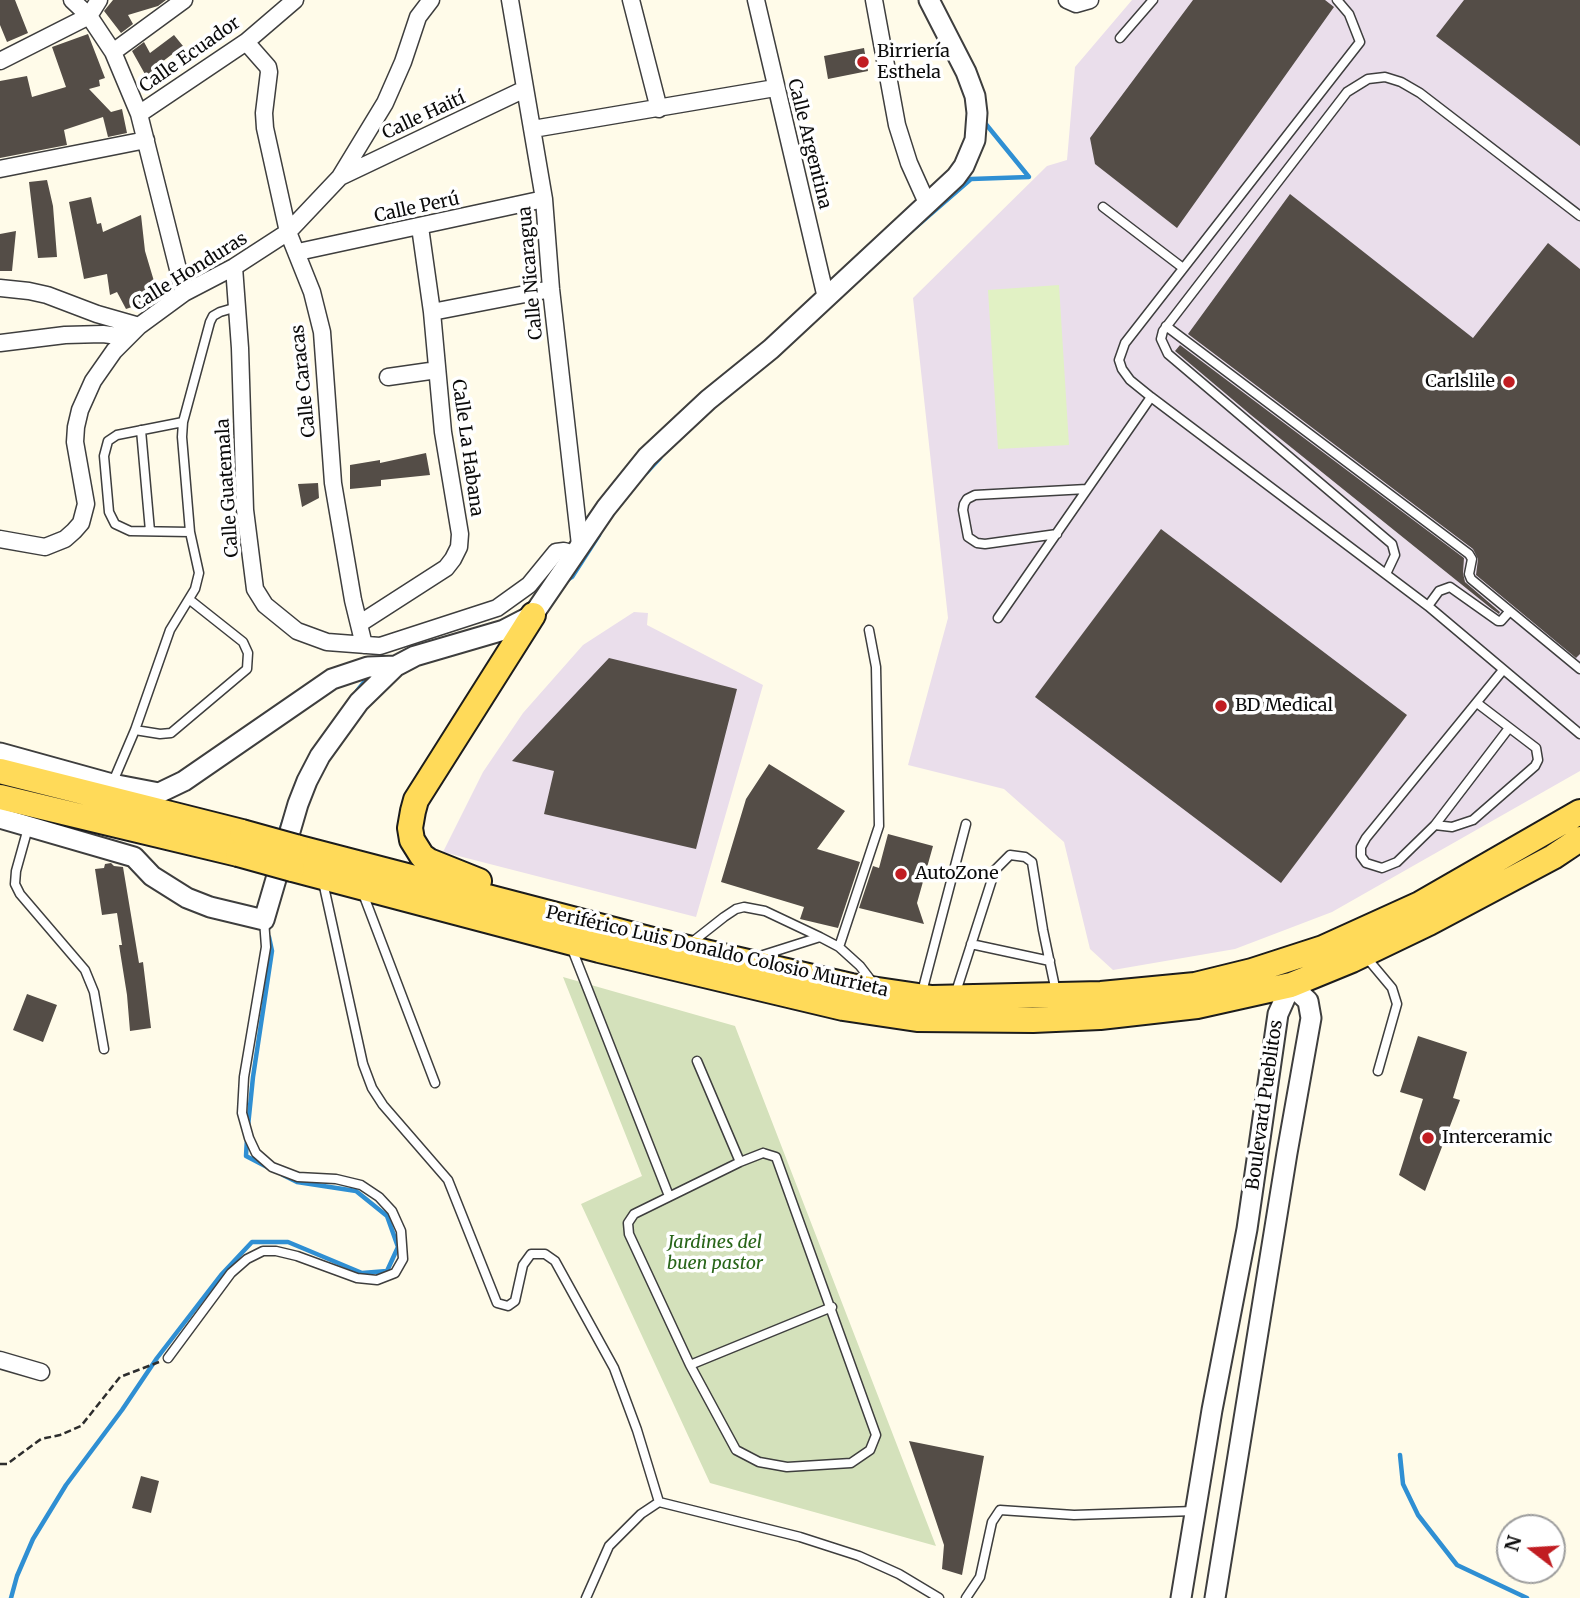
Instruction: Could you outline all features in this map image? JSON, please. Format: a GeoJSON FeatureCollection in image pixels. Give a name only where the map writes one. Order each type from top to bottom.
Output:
{"type":"FeatureCollection","features":[{"type":"Feature","properties":{"kind":"main road"},"geometry":{"type":"LineString","coordinates":[[533,615],[416,800],[410,828],[418,851],[429,861],[587,923]]}},
{"type":"Feature","properties":{"kind":"main road","name":"Periférico Luis Donaldo Colosio Murrieta"},"geometry":{"type":"LineString","coordinates":[[0,771],[144,819],[307,861],[360,887],[570,943],[666,966],[880,1003],[952,1009],[1198,1006],[1292,985],[1420,904],[1580,812]]}},
{"type":"Feature","properties":{"kind":"main road","name":"Periférico Luis Donaldo Colosio Murrieta"},"geometry":{"type":"LineString","coordinates":[[0,797],[144,819]]}},
{"type":"Feature","properties":{"kind":"main road","name":"Periférico Luis Donaldo Colosio Murrieta"},"geometry":{"type":"LineString","coordinates":[[1061,1007],[1101,995],[1195,985],[1252,971],[1323,948],[1355,946],[1440,917],[1553,857],[1580,839]]}},
{"type":"Feature","properties":{"kind":"main road","name":"Periférico Luis Donaldo Colosio Murrieta"},"geometry":{"type":"LineString","coordinates":[[307,861],[352,862],[742,961],[880,1003]]}},
{"type":"Feature","properties":{"kind":"main road"},"geometry":{"type":"LineString","coordinates":[[1252,971],[1292,985],[1323,948]]}},
{"type":"Feature","properties":{"kind":"street"},"geometry":{"type":"LineString","coordinates":[[72,0],[89,16],[113,52],[139,114],[184,293]]}},
{"type":"Feature","properties":{"kind":"street"},"geometry":{"type":"LineString","coordinates":[[0,61],[89,16],[99,0]]}},
{"type":"Feature","properties":{"kind":"street"},"geometry":{"type":"LineString","coordinates":[[113,52],[184,0]]}},
{"type":"Feature","properties":{"kind":"street","name":"Calle Ecuador"},"geometry":{"type":"LineString","coordinates":[[139,114],[246,42],[295,0]]}},
{"type":"Feature","properties":{"kind":"street","name":"Calle Honduras"},"geometry":{"type":"LineString","coordinates":[[0,539],[45,547],[65,539],[81,523],[86,504],[75,442],[78,419],[93,381],[114,351],[139,326],[184,293],[234,267],[288,232],[340,177],[385,103],[418,17],[431,0]]}},
{"type":"Feature","properties":{"kind":"street","name":"Calle Nicaragua"},"geometry":{"type":"LineString","coordinates":[[510,0],[544,199],[577,550]]}},
{"type":"Feature","properties":{"kind":"street"},"geometry":{"type":"LineString","coordinates":[[631,0],[659,109]]}},
{"type":"Feature","properties":{"kind":"street","name":"Calle Argentina"},"geometry":{"type":"LineString","coordinates":[[756,0],[826,298]]}},
{"type":"Feature","properties":{"kind":"street"},"geometry":{"type":"LineString","coordinates":[[874,0],[897,125],[909,163],[927,203]]}},
{"type":"Feature","properties":{"kind":"street"},"geometry":{"type":"LineString","coordinates":[[0,818],[134,857],[152,876],[187,898],[210,907],[264,920],[307,781],[320,756],[359,702],[396,666],[415,656],[504,630],[533,615],[606,508],[647,457],[708,400],[771,349],[956,177],[964,166],[975,140],[975,96],[966,72],[929,0]]}},
{"type":"Feature","properties":{"kind":"street"},"geometry":{"type":"LineString","coordinates":[[1067,0],[1076,4],[1090,0]]}},
{"type":"Feature","properties":{"kind":"street","name":"Calle Caracas"},"geometry":{"type":"LineString","coordinates":[[246,42],[270,72],[264,113],[265,128],[288,232],[312,292],[322,332],[333,483],[364,645]]}},
{"type":"Feature","properties":{"kind":"street"},"geometry":{"type":"LineString","coordinates":[[533,129],[775,88]]}},
{"type":"Feature","properties":{"kind":"street","name":"Calle Haití"},"geometry":{"type":"LineString","coordinates":[[340,177],[526,89]]}},
{"type":"Feature","properties":{"kind":"street"},"geometry":{"type":"LineString","coordinates":[[0,169],[146,140]]}},
{"type":"Feature","properties":{"kind":"street","name":"Calle Perú"},"geometry":{"type":"LineString","coordinates":[[298,252],[544,199]]}},
{"type":"Feature","properties":{"kind":"street","name":"Calle La Habana"},"geometry":{"type":"LineString","coordinates":[[359,624],[446,568],[459,547],[460,534],[443,432],[432,312],[420,227]]}},
{"type":"Feature","properties":{"kind":"street","name":"Calle Guatemala"},"geometry":{"type":"LineString","coordinates":[[234,267],[245,510],[255,589],[265,605],[297,631],[327,642],[380,646],[497,608],[529,585],[556,552],[577,550]]}},
{"type":"Feature","properties":{"kind":"street"},"geometry":{"type":"LineString","coordinates":[[0,288],[47,295],[139,326]]}},
{"type":"Feature","properties":{"kind":"street"},"geometry":{"type":"LineString","coordinates":[[432,312],[551,289]]}},
{"type":"Feature","properties":{"kind":"street"},"geometry":{"type":"LineString","coordinates":[[0,343],[65,335],[103,334],[126,337]]}},
{"type":"Feature","properties":{"kind":"street"},"geometry":{"type":"LineString","coordinates":[[388,377],[437,370]]}},
{"type":"Feature","properties":{"kind":"street"},"geometry":{"type":"LineString","coordinates":[[0,753],[112,784],[159,793],[172,789],[332,679],[368,667],[396,666]]}},
{"type":"Feature","properties":{"kind":"street"},"geometry":{"type":"LineString","coordinates":[[134,857],[144,819]]}},
{"type":"Feature","properties":{"kind":"street","name":"Boulevard Pueblitos"},"geometry":{"type":"LineString","coordinates":[[1181,1598],[1212,1410],[1247,1229],[1276,1023],[1280,1005],[1292,985],[1308,1000],[1311,1017],[1215,1598]]}},
{"type":"Feature","properties":{"kind":"street"},"geometry":{"type":"LineString","coordinates":[[1247,1229],[1253,1243],[1259,1245],[1265,1244],[1274,1234]]}},
{"type":"Feature","properties":{"kind":"street"},"geometry":{"type":"LineString","coordinates":[[1233,1306],[1246,1299],[1256,1301],[1262,1309]]}},
{"type":"Feature","properties":{"kind":"street"},"geometry":{"type":"LineString","coordinates":[[0,1360],[41,1372]]}},
{"type":"Feature","properties":{"kind":"lane"},"geometry":{"type":"LineString","coordinates":[[1120,38],[1153,0]]}},
{"type":"Feature","properties":{"kind":"lane"},"geometry":{"type":"LineString","coordinates":[[1337,0],[1349,14],[1360,41],[1121,350],[1119,359],[1122,369],[1130,380],[1151,397],[1428,606],[1580,734]]}},
{"type":"Feature","properties":{"kind":"lane"},"geometry":{"type":"LineString","coordinates":[[1386,574],[1395,555],[1392,544],[1168,354],[1161,339],[1166,326],[1347,92],[1368,79],[1393,79],[1420,93],[1580,216]]}},
{"type":"Feature","properties":{"kind":"lane"},"geometry":{"type":"LineString","coordinates":[[1103,207],[1183,268]]}},
{"type":"Feature","properties":{"kind":"lane"},"geometry":{"type":"LineString","coordinates":[[112,784],[135,730],[170,630],[175,618],[190,600],[199,573],[190,532],[183,422],[210,322],[213,316],[220,312],[237,307]]}},
{"type":"Feature","properties":{"kind":"lane"},"geometry":{"type":"LineString","coordinates":[[1166,326],[1469,554],[1472,559],[1469,574],[1471,579],[1580,668]]}},
{"type":"Feature","properties":{"kind":"lane"},"geometry":{"type":"LineString","coordinates":[[998,618],[1151,397]]}},
{"type":"Feature","properties":{"kind":"lane"},"geometry":{"type":"LineString","coordinates":[[183,422],[113,438],[108,441],[104,450],[109,512],[115,524],[122,529],[190,532]]}},
{"type":"Feature","properties":{"kind":"lane"},"geometry":{"type":"LineString","coordinates":[[141,430],[150,531]]}},
{"type":"Feature","properties":{"kind":"lane"},"geometry":{"type":"LineString","coordinates":[[1057,534],[977,543],[968,537],[964,504],[975,495],[1087,489]]}},
{"type":"Feature","properties":{"kind":"lane"},"geometry":{"type":"LineString","coordinates":[[1428,606],[1439,592],[1450,587],[1498,621],[1502,621],[1510,612]]}},
{"type":"Feature","properties":{"kind":"lane"},"geometry":{"type":"LineString","coordinates":[[135,730],[171,733],[247,670],[248,653],[243,642],[190,600]]}},
{"type":"Feature","properties":{"kind":"lane"},"geometry":{"type":"LineString","coordinates":[[839,947],[879,826],[876,667],[869,630]]}},
{"type":"Feature","properties":{"kind":"lane"},"geometry":{"type":"LineString","coordinates":[[1503,670],[1366,838],[1361,847],[1361,856],[1366,863],[1382,868],[1397,862],[1435,825],[1509,728]]}},
{"type":"Feature","properties":{"kind":"lane"},"geometry":{"type":"LineString","coordinates":[[1435,825],[1452,827],[1473,820],[1535,766],[1538,760],[1536,748],[1477,703]]}},
{"type":"Feature","properties":{"kind":"lane"},"geometry":{"type":"LineString","coordinates":[[919,1007],[966,824]]}},
{"type":"Feature","properties":{"kind":"lane"},"geometry":{"type":"LineString","coordinates":[[29,825],[15,884],[20,894],[85,970],[94,992],[104,1049]]}},
{"type":"Feature","properties":{"kind":"lane"},"geometry":{"type":"LineString","coordinates":[[952,1009],[995,870],[1010,855],[1025,857],[1032,862],[1061,1007]]}},
{"type":"Feature","properties":{"kind":"lane"},"geometry":{"type":"LineString","coordinates":[[307,861],[363,1065],[372,1088],[383,1105],[448,1180],[497,1303],[509,1306],[515,1301],[523,1265],[531,1254],[540,1252],[555,1261],[614,1368],[638,1430],[659,1502]]}},
{"type":"Feature","properties":{"kind":"lane"},"geometry":{"type":"LineString","coordinates":[[352,862],[436,1083]]}},
{"type":"Feature","properties":{"kind":"lane"},"geometry":{"type":"LineString","coordinates":[[666,966],[724,917],[744,907],[765,911],[839,947],[860,966],[880,1003]]}},
{"type":"Feature","properties":{"kind":"lane"},"geometry":{"type":"LineString","coordinates":[[169,1358],[231,1273],[247,1259],[263,1251],[297,1256],[357,1278],[377,1280],[395,1273],[403,1259],[401,1231],[392,1211],[379,1197],[361,1185],[336,1179],[298,1177],[272,1167],[256,1153],[249,1138],[242,1113],[244,1077],[266,947],[264,920]]}},
{"type":"Feature","properties":{"kind":"lane"},"geometry":{"type":"LineString","coordinates":[[742,961],[772,954],[820,937]]}},
{"type":"Feature","properties":{"kind":"lane"},"geometry":{"type":"LineString","coordinates":[[570,943],[668,1196]]}},
{"type":"Feature","properties":{"kind":"lane"},"geometry":{"type":"LineString","coordinates":[[971,944],[1050,961]]}},
{"type":"Feature","properties":{"kind":"lane"},"geometry":{"type":"LineString","coordinates":[[1355,946],[1382,974],[1396,997],[1397,1004],[1378,1071]]}},
{"type":"Feature","properties":{"kind":"lane"},"geometry":{"type":"LineString","coordinates":[[697,1061],[740,1162]]}},
{"type":"Feature","properties":{"kind":"lane"},"geometry":{"type":"LineString","coordinates":[[763,1153],[776,1157],[876,1435],[870,1450],[851,1463],[787,1467],[748,1458],[736,1450],[690,1365],[628,1228],[630,1218],[634,1214],[668,1196],[763,1153]]}},
{"type":"Feature","properties":{"kind":"lane"},"geometry":{"type":"LineString","coordinates":[[690,1365],[832,1307]]}},
{"type":"Feature","properties":{"kind":"lane"},"geometry":{"type":"LineString","coordinates":[[586,1598],[609,1546],[641,1514],[659,1502],[800,1537],[859,1556],[899,1574],[939,1598]]}},
{"type":"Feature","properties":{"kind":"lane"},"geometry":{"type":"LineString","coordinates":[[966,1598],[981,1577],[992,1522],[1000,1510],[1074,1515],[1195,1511]]}},
{"type":"Feature","properties":{"kind":"path"},"geometry":{"type":"LineString","coordinates":[[0,1464],[7,1464],[41,1439],[81,1426],[120,1377],[169,1358]]}},
{"type":"Feature","properties":{"kind":"shaded area"},"geometry":{"type":"Polygon","coordinates":[[[1132,0],[1580,0],[1580,771],[1332,912],[1235,949],[1113,970],[1090,949],[1064,842],[1004,789],[908,765],[948,618],[913,298],[1047,166],[1067,160],[1075,67],[1132,0]]]}},
{"type":"Feature","properties":{"kind":"shaded area"},"geometry":{"type":"Polygon","coordinates":[[[634,612],[648,613],[647,625],[763,685],[696,917],[443,852],[483,772],[523,713],[583,645],[634,612]]]}},
{"type":"Feature","properties":{"kind":"green space"},"geometry":{"type":"Polygon","coordinates":[[[1059,285],[1069,445],[998,449],[988,290],[1059,285]]]}},
{"type":"Feature","properties":{"kind":"green space","name":"Jardines del buen pastor"},"geometry":{"type":"Polygon","coordinates":[[[563,977],[735,1026],[936,1546],[710,1483],[581,1204],[642,1176],[563,977]]]}},
{"type":"Feature","properties":{"kind":"building"},"geometry":{"type":"Polygon","coordinates":[[[0,0],[15,0],[28,33],[7,42],[0,25],[0,0]]]}},
{"type":"Feature","properties":{"kind":"building"},"geometry":{"type":"Polygon","coordinates":[[[113,0],[166,0],[158,6],[128,15],[133,24],[121,33],[104,11],[113,0]]]}},
{"type":"Feature","properties":{"kind":"building"},"geometry":{"type":"Polygon","coordinates":[[[1193,0],[1325,0],[1334,7],[1177,228],[1095,164],[1090,138],[1193,0]]]}},
{"type":"Feature","properties":{"kind":"building"},"geometry":{"type":"Polygon","coordinates":[[[1464,0],[1580,0],[1580,146],[1436,36],[1464,0]]]}},
{"type":"Feature","properties":{"kind":"building"},"geometry":{"type":"Polygon","coordinates":[[[88,34],[105,78],[99,80],[100,86],[89,89],[111,112],[122,109],[127,133],[108,137],[103,117],[64,130],[67,145],[0,158],[0,81],[27,76],[32,97],[66,87],[52,47],[88,34]]]}},
{"type":"Feature","properties":{"kind":"building"},"geometry":{"type":"Polygon","coordinates":[[[174,35],[183,46],[158,65],[160,68],[146,76],[132,51],[144,42],[150,53],[174,35]]]}},
{"type":"Feature","properties":{"kind":"building"},"geometry":{"type":"Polygon","coordinates":[[[864,48],[868,71],[828,79],[824,56],[864,48]]]}},
{"type":"Feature","properties":{"kind":"building"},"geometry":{"type":"Polygon","coordinates":[[[47,180],[53,206],[57,257],[38,258],[29,182],[47,180]]]}},
{"type":"Feature","properties":{"kind":"building"},"geometry":{"type":"Polygon","coordinates":[[[1290,194],[1473,338],[1548,243],[1580,269],[1580,654],[1576,658],[1476,575],[1478,559],[1473,549],[1188,334],[1290,194]]]}},
{"type":"Feature","properties":{"kind":"building"},"geometry":{"type":"Polygon","coordinates":[[[91,197],[97,224],[101,223],[103,232],[141,215],[145,251],[159,298],[126,309],[117,292],[110,295],[107,274],[84,279],[69,202],[91,197]]]}},
{"type":"Feature","properties":{"kind":"building"},"geometry":{"type":"Polygon","coordinates":[[[16,231],[12,271],[0,271],[0,234],[16,231]]]}},
{"type":"Feature","properties":{"kind":"building"},"geometry":{"type":"Polygon","coordinates":[[[1180,345],[1464,558],[1465,582],[1500,612],[1499,614],[1175,351],[1180,345]]]}},
{"type":"Feature","properties":{"kind":"building"},"geometry":{"type":"Polygon","coordinates":[[[426,453],[430,475],[381,480],[381,486],[350,489],[350,465],[380,460],[380,463],[426,453]]]}},
{"type":"Feature","properties":{"kind":"building"},"geometry":{"type":"Polygon","coordinates":[[[318,483],[319,498],[302,507],[298,484],[318,483]]]}},
{"type":"Feature","properties":{"kind":"building","name":"BD Medical"},"geometry":{"type":"Polygon","coordinates":[[[1161,529],[1407,715],[1281,883],[1035,697],[1161,529]]]}},
{"type":"Feature","properties":{"kind":"building"},"geometry":{"type":"Polygon","coordinates":[[[609,658],[737,689],[696,849],[544,814],[554,771],[512,761],[609,658]]]}},
{"type":"Feature","properties":{"kind":"building"},"geometry":{"type":"Polygon","coordinates":[[[769,764],[845,811],[817,849],[860,862],[838,928],[800,919],[804,907],[721,882],[746,799],[769,764]]]}},
{"type":"Feature","properties":{"kind":"building","name":"AutoZone"},"geometry":{"type":"Polygon","coordinates":[[[888,834],[933,846],[917,903],[924,924],[859,908],[873,866],[879,868],[888,834]]]}},
{"type":"Feature","properties":{"kind":"building"},"geometry":{"type":"Polygon","coordinates":[[[105,864],[123,867],[139,963],[143,962],[151,1028],[130,1031],[117,913],[102,915],[95,869],[104,868],[105,864]]]}},
{"type":"Feature","properties":{"kind":"building"},"geometry":{"type":"Polygon","coordinates":[[[27,994],[57,1005],[43,1042],[13,1030],[27,994]]]}},
{"type":"Feature","properties":{"kind":"building","name":"Interceramic"},"geometry":{"type":"Polygon","coordinates":[[[1418,1036],[1467,1052],[1453,1098],[1460,1100],[1425,1191],[1399,1175],[1423,1099],[1400,1092],[1418,1036]]]}},
{"type":"Feature","properties":{"kind":"building"},"geometry":{"type":"Polygon","coordinates":[[[909,1441],[984,1456],[962,1575],[942,1569],[944,1545],[909,1441]]]}},
{"type":"Feature","properties":{"kind":"building"},"geometry":{"type":"Polygon","coordinates":[[[141,1476],[159,1481],[151,1513],[132,1508],[141,1476]]]}},
{"type":"Feature","properties":{"kind":"waterway"},"geometry":{"type":"LineString","coordinates":[[910,232],[971,179],[1029,177],[985,123],[985,119]]}},
{"type":"Feature","properties":{"kind":"waterway"},"geometry":{"type":"LineString","coordinates":[[647,472],[660,458]]}},
{"type":"Feature","properties":{"kind":"waterway"},"geometry":{"type":"LineString","coordinates":[[566,581],[572,577],[599,535]]}},
{"type":"Feature","properties":{"kind":"waterway"},"geometry":{"type":"LineString","coordinates":[[357,691],[365,681],[374,676]]}},
{"type":"Feature","properties":{"kind":"waterway"},"geometry":{"type":"LineString","coordinates":[[279,834],[289,806]]}},
{"type":"Feature","properties":{"kind":"waterway"},"geometry":{"type":"LineString","coordinates":[[248,1126],[272,951],[269,937]]}},
{"type":"Feature","properties":{"kind":"waterway"},"geometry":{"type":"LineString","coordinates":[[247,1138],[246,1156],[269,1168]]}},
{"type":"Feature","properties":{"kind":"waterway"},"geometry":{"type":"LineString","coordinates":[[11,1598],[33,1539],[66,1485],[157,1358],[221,1275],[252,1242],[288,1242],[362,1273],[387,1271],[398,1247],[387,1216],[356,1191],[297,1182],[283,1175]]}},
{"type":"Feature","properties":{"kind":"waterway"},"geometry":{"type":"LineString","coordinates":[[1400,1455],[1403,1484],[1418,1515],[1457,1565],[1527,1598]]}},
{"type":"Feature","properties":{"kind":"place","name":"Birriería Esthela"},"geometry":{"type":"Point","coordinates":[863,62]}},
{"type":"Feature","properties":{"kind":"place","name":"Carlslile"},"geometry":{"type":"Point","coordinates":[1509,382]}},
{"type":"Feature","properties":{"kind":"place","name":"BD Medical"},"geometry":{"type":"Point","coordinates":[1221,706]}},
{"type":"Feature","properties":{"kind":"place","name":"AutoZone"},"geometry":{"type":"Point","coordinates":[901,874]}},
{"type":"Feature","properties":{"kind":"place","name":"Interceramic"},"geometry":{"type":"Point","coordinates":[1428,1138]}}]}
